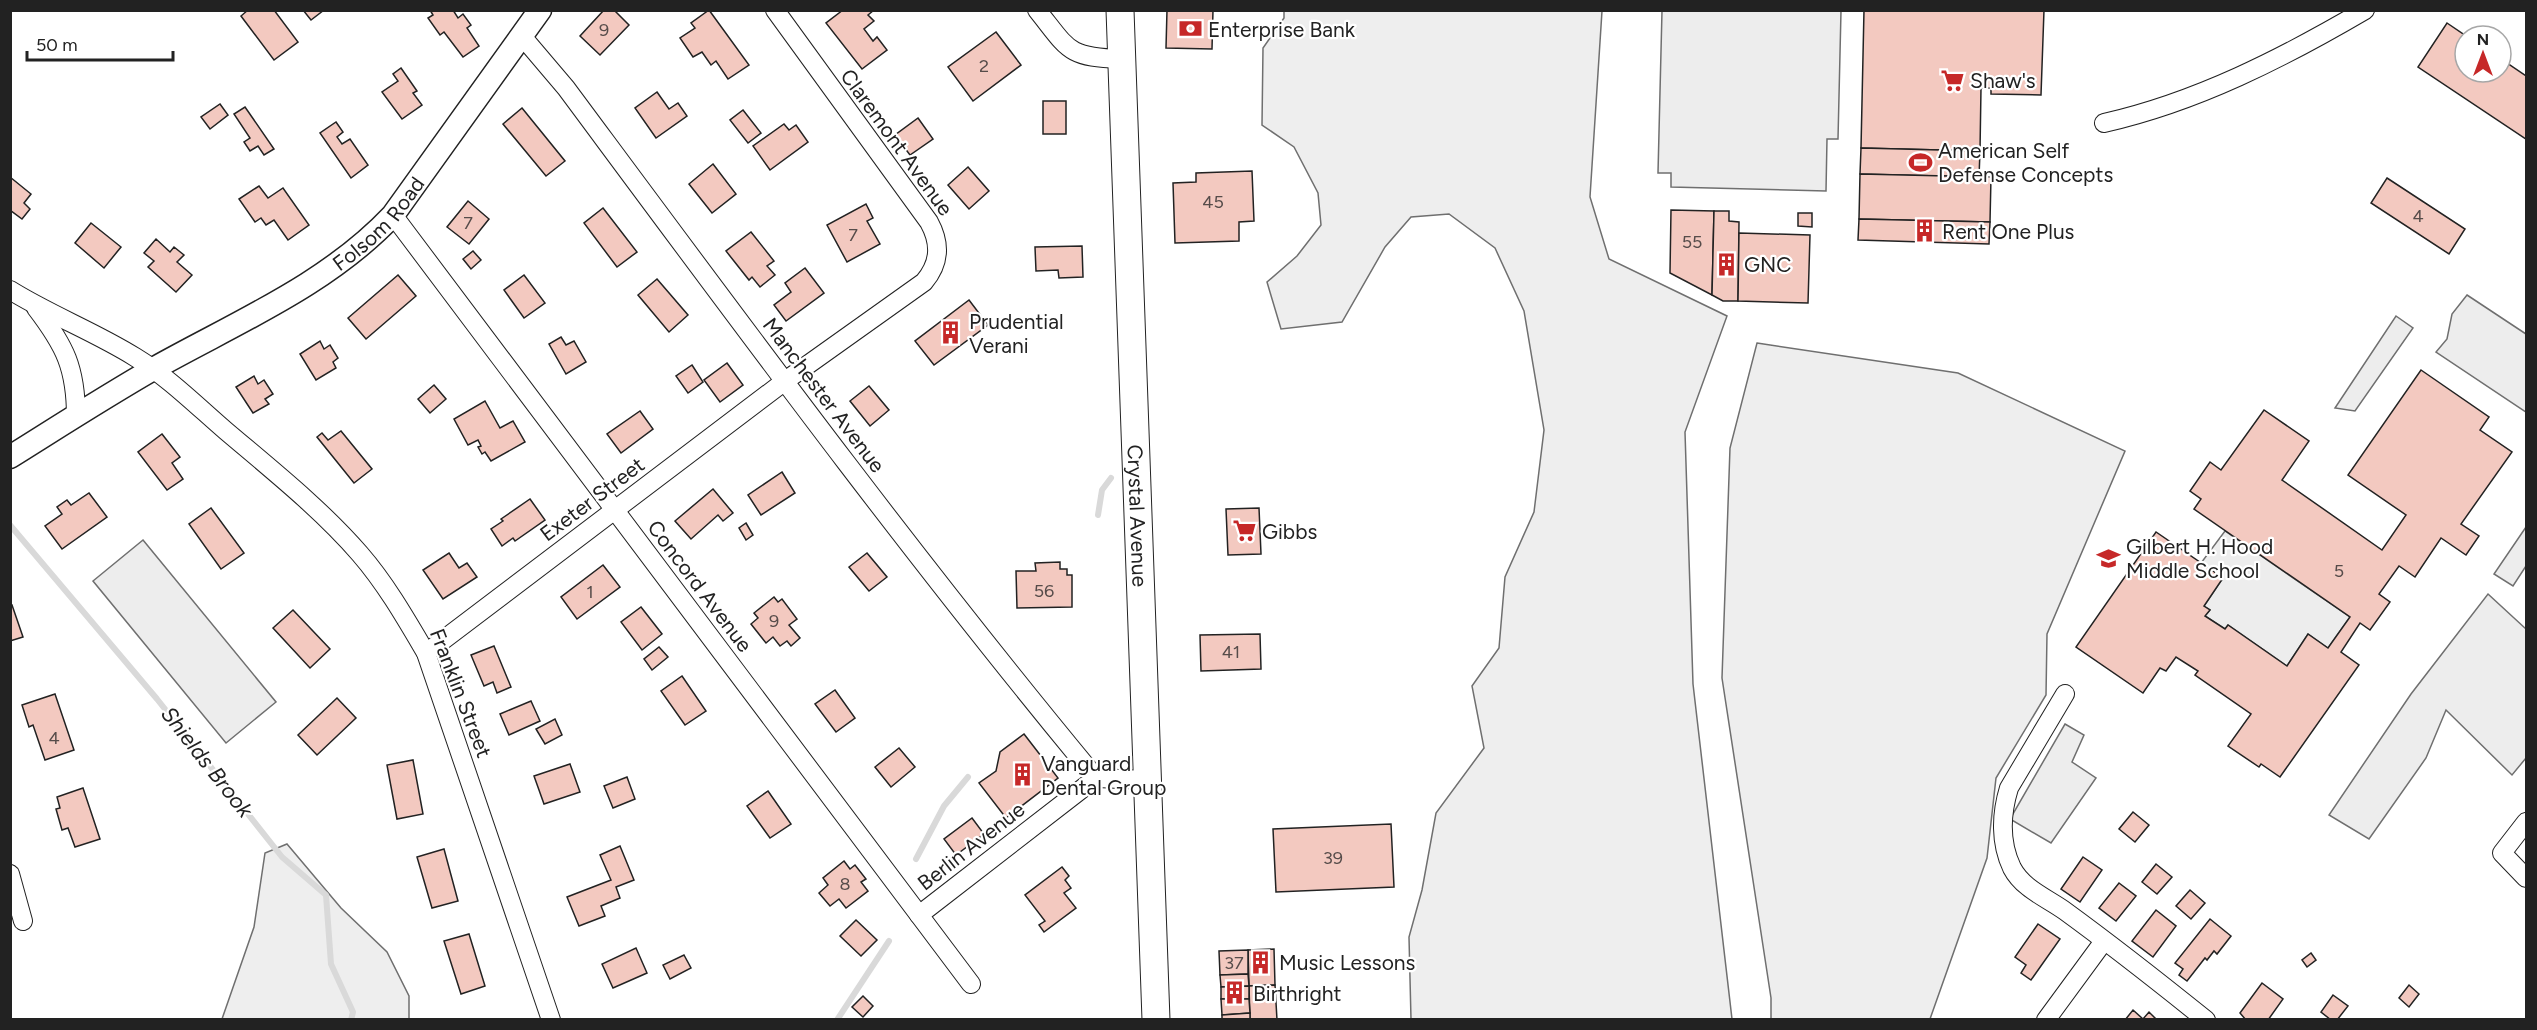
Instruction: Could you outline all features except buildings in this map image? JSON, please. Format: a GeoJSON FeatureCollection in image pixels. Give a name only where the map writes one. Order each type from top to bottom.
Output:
{"type":"FeatureCollection","features":[{"type":"Feature","properties":{"kind":"main road","name":"Crystal Avenue"},"geometry":{"type":"LineString","coordinates":[[1120,10],[1156,1020]]}},
{"type":"Feature","properties":{"kind":"street","name":"Folsom Road"},"geometry":{"type":"LineString","coordinates":[[10,457],[153,369],[291,294],[367,240],[393,215],[463,121],[540,10]]}},
{"type":"Feature","properties":{"kind":"street","name":"Claremont Avenue"},"geometry":{"type":"LineString","coordinates":[[775,10],[929,222],[938,243],[934,266],[924,282],[785,381]]}},
{"type":"Feature","properties":{"kind":"street"},"geometry":{"type":"LineString","coordinates":[[1037,10],[1064,44],[1076,54],[1089,58],[1120,59]]}},
{"type":"Feature","properties":{"kind":"street"},"geometry":{"type":"LineString","coordinates":[[2104,123],[2134,116],[2225,83],[2365,10]]}},
{"type":"Feature","properties":{"kind":"street","name":"Manchester Avenue"},"geometry":{"type":"LineString","coordinates":[[521,35],[566,88],[785,381],[1024,691],[1096,778]]}},
{"type":"Feature","properties":{"kind":"street","name":"Concord Avenue"},"geometry":{"type":"LineString","coordinates":[[393,215],[971,984]]}},
{"type":"Feature","properties":{"kind":"street","name":"Franklin Street"},"geometry":{"type":"LineString","coordinates":[[10,290],[33,304],[116,345],[153,369],[259,459],[339,532],[380,579],[426,653],[551,1020]]}},
{"type":"Feature","properties":{"kind":"street"},"geometry":{"type":"LineString","coordinates":[[33,304],[57,339],[71,368],[76,389],[76,417]]}},
{"type":"Feature","properties":{"kind":"street","name":"Exeter Street"},"geometry":{"type":"LineString","coordinates":[[426,653],[785,381]]}},
{"type":"Feature","properties":{"kind":"street"},"geometry":{"type":"LineString","coordinates":[[2065,694],[2009,788],[2005,803],[2003,836],[2010,861],[2020,880],[2206,1020]]}},
{"type":"Feature","properties":{"kind":"street"},"geometry":{"type":"LineString","coordinates":[[1096,778],[1147,780]]}},
{"type":"Feature","properties":{"kind":"street","name":"Berlin Avenue"},"geometry":{"type":"LineString","coordinates":[[919,915],[1096,778]]}},
{"type":"Feature","properties":{"kind":"street"},"geometry":{"type":"LineString","coordinates":[[2526,822],[2502,853],[2526,878]]}},
{"type":"Feature","properties":{"kind":"street"},"geometry":{"type":"LineString","coordinates":[[10,874],[23,921]]}},
{"type":"Feature","properties":{"kind":"street"},"geometry":{"type":"LineString","coordinates":[[2046,1020],[2104,941]]}},
{"type":"Feature","properties":{"kind":"shaded area"},"geometry":{"type":"Polygon","coordinates":[[[1284,11],[1602,11],[1590,197],[1609,259],[1727,316],[1685,432],[1693,684],[1732,1019],[1411,1019],[1409,937],[1422,890],[1436,813],[1484,748],[1472,686],[1499,648],[1505,577],[1534,512],[1544,430],[1524,311],[1495,248],[1449,214],[1411,217],[1385,247],[1342,322],[1281,329],[1267,282],[1297,256],[1321,225],[1318,193],[1294,147],[1262,125],[1263,48],[1284,18],[1284,11]]]}},
{"type":"Feature","properties":{"kind":"shaded area"},"geometry":{"type":"Polygon","coordinates":[[[1662,11],[1841,11],[1838,139],[1827,139],[1826,191],[1671,187],[1671,173],[1658,173],[1662,11]]]}},
{"type":"Feature","properties":{"kind":"shaded area"},"geometry":{"type":"Polygon","coordinates":[[[2467,295],[2526,334],[2526,412],[2436,352],[2447,339],[2452,314],[2467,295]]]}},
{"type":"Feature","properties":{"kind":"shaded area"},"geometry":{"type":"Polygon","coordinates":[[[2396,316],[2413,328],[2355,411],[2335,408],[2396,316]]]}},
{"type":"Feature","properties":{"kind":"shaded area"},"geometry":{"type":"Polygon","coordinates":[[[1757,343],[1958,373],[2125,451],[2047,634],[2046,695],[1996,778],[1987,858],[1930,1019],[1771,1019],[1771,998],[1722,678],[1730,448],[1757,343]]]}},
{"type":"Feature","properties":{"kind":"shaded area"},"geometry":{"type":"Polygon","coordinates":[[[2526,527],[2526,566],[2513,586],[2494,574],[2526,527]]]}},
{"type":"Feature","properties":{"kind":"shaded area"},"geometry":{"type":"Polygon","coordinates":[[[2225,531],[2350,617],[2328,648],[2308,634],[2287,666],[2228,625],[2225,629],[2205,616],[2210,610],[2204,606],[2223,578],[2201,563],[2225,531]]]}},
{"type":"Feature","properties":{"kind":"shaded area"},"geometry":{"type":"Polygon","coordinates":[[[143,540],[276,702],[226,743],[93,581],[143,540]]]}},
{"type":"Feature","properties":{"kind":"shaded area"},"geometry":{"type":"Polygon","coordinates":[[[2488,594],[2526,629],[2526,758],[2512,775],[2446,710],[2426,758],[2369,839],[2329,815],[2411,694],[2488,594]]]}},
{"type":"Feature","properties":{"kind":"shaded area"},"geometry":{"type":"Polygon","coordinates":[[[2065,724],[2084,735],[2072,762],[2096,778],[2051,843],[2010,819],[2065,724]]]}},
{"type":"Feature","properties":{"kind":"shaded area"},"geometry":{"type":"Polygon","coordinates":[[[287,844],[341,908],[387,952],[409,996],[409,1019],[222,1019],[254,927],[265,853],[287,844]]]}},
{"type":"Feature","properties":{"kind":"waterway"},"geometry":{"type":"LineString","coordinates":[[1098,515],[1102,490],[1111,478]]}},
{"type":"Feature","properties":{"kind":"waterway","name":"Shields Brook"},"geometry":{"type":"LineString","coordinates":[[10,525],[157,699],[282,857],[326,895],[331,964],[353,1012],[351,1020]]}},
{"type":"Feature","properties":{"kind":"waterway"},"geometry":{"type":"LineString","coordinates":[[916,859],[944,806],[968,777]]}},
{"type":"Feature","properties":{"kind":"waterway"},"geometry":{"type":"LineString","coordinates":[[837,1020],[889,941]]}},
{"type":"Feature","properties":{"kind":"place","name":"Enterprise Bank"},"geometry":{"type":"Point","coordinates":[1190,29]}},
{"type":"Feature","properties":{"kind":"place","name":"Shaw's"},"geometry":{"type":"Point","coordinates":[1952,80]}},
{"type":"Feature","properties":{"kind":"place","name":"American Self Defense Concepts"},"geometry":{"type":"Point","coordinates":[1920,162]}},
{"type":"Feature","properties":{"kind":"place","name":"Rent One Plus"},"geometry":{"type":"Point","coordinates":[1924,231]}},
{"type":"Feature","properties":{"kind":"place","name":"GNC"},"geometry":{"type":"Point","coordinates":[1726,264]}},
{"type":"Feature","properties":{"kind":"place","name":"Prudential Verani"},"geometry":{"type":"Point","coordinates":[951,333]}},
{"type":"Feature","properties":{"kind":"place","name":"Gibbs"},"geometry":{"type":"Point","coordinates":[1244,531]}},
{"type":"Feature","properties":{"kind":"place","name":"Gilbert H. Hood Middle School"},"geometry":{"type":"Point","coordinates":[2108,558]}},
{"type":"Feature","properties":{"kind":"place","name":"Vanguard Dental Group"},"geometry":{"type":"Point","coordinates":[1023,775]}},
{"type":"Feature","properties":{"kind":"place","name":"Music Lessons"},"geometry":{"type":"Point","coordinates":[1261,962]}},
{"type":"Feature","properties":{"kind":"place","name":"Birthright"},"geometry":{"type":"Point","coordinates":[1235,993]}}]}
